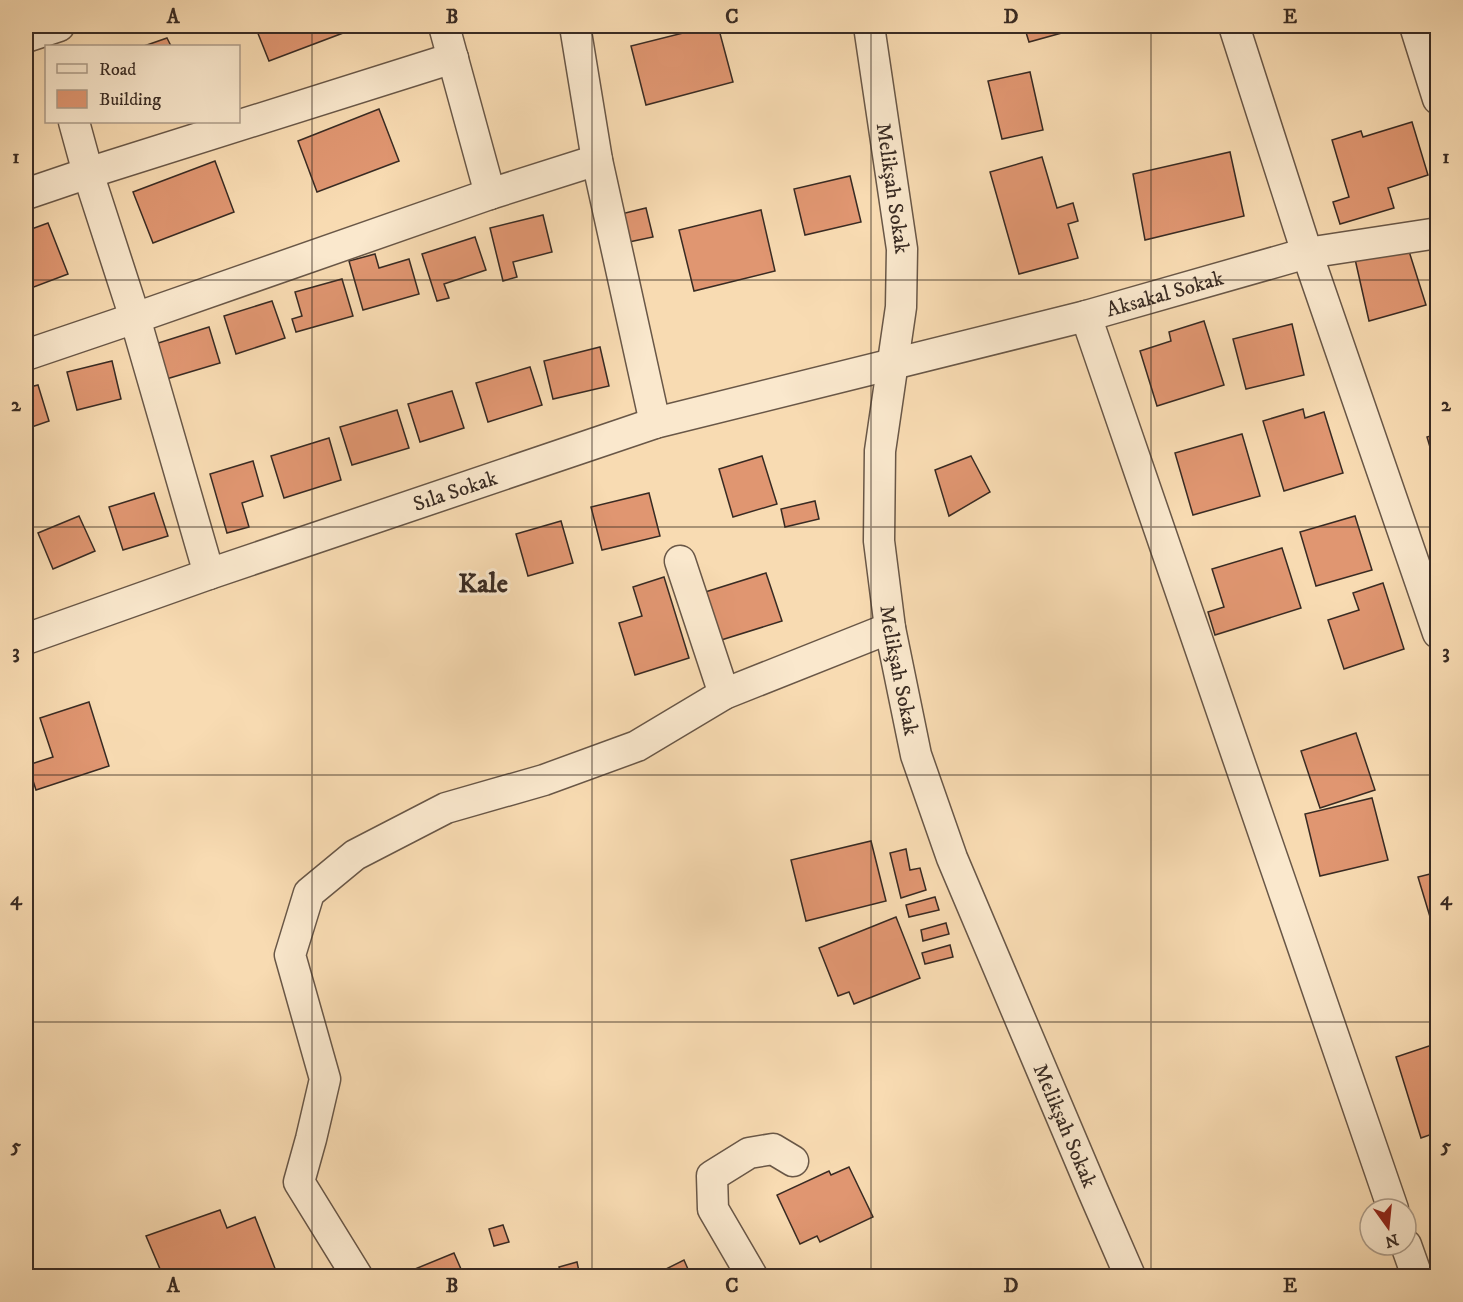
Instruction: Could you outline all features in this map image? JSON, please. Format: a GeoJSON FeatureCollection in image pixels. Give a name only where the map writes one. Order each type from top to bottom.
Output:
{"type":"FeatureCollection","features":[{"type":"Feature","properties":{"kind":"street"},"geometry":{"type":"LineString","coordinates":[[444,26],[490,194]]}},
{"type":"Feature","properties":{"kind":"street"},"geometry":{"type":"LineString","coordinates":[[575,26],[597,160],[655,423]]}},
{"type":"Feature","properties":{"kind":"street","name":"Melikşah Sokak"},"geometry":{"type":"LineString","coordinates":[[869,26],[902,249],[902,308],[880,451],[879,541],[890,628],[916,755],[952,858],[1130,1276]]}},
{"type":"Feature","properties":{"kind":"street"},"geometry":{"type":"LineString","coordinates":[[1234,26],[1307,253],[1437,633]]}},
{"type":"Feature","properties":{"kind":"street"},"geometry":{"type":"LineString","coordinates":[[1415,26],[1437,99]]}},
{"type":"Feature","properties":{"kind":"street"},"geometry":{"type":"LineString","coordinates":[[26,194],[453,58]]}},
{"type":"Feature","properties":{"kind":"street"},"geometry":{"type":"LineString","coordinates":[[74,123],[135,318],[209,574]]}},
{"type":"Feature","properties":{"kind":"street"},"geometry":{"type":"LineString","coordinates":[[26,355],[490,194],[597,160]]}},
{"type":"Feature","properties":{"kind":"street","name":"Aksakal Sokak"},"geometry":{"type":"LineString","coordinates":[[892,363],[1086,316],[1307,253],[1437,233]]}},
{"type":"Feature","properties":{"kind":"street"},"geometry":{"type":"LineString","coordinates":[[1086,316],[1389,1197]]}},
{"type":"Feature","properties":{"kind":"street","name":"Sıla Sokak"},"geometry":{"type":"LineString","coordinates":[[26,639],[209,574],[655,423],[892,363]]}},
{"type":"Feature","properties":{"kind":"street"},"geometry":{"type":"LineString","coordinates":[[680,561],[724,694]]}},
{"type":"Feature","properties":{"kind":"street"},"geometry":{"type":"LineString","coordinates":[[357,1276],[299,1182],[325,1079],[290,955],[309,893],[355,855],[446,808],[544,780],[637,746],[724,694],[890,628]]}},
{"type":"Feature","properties":{"kind":"street"},"geometry":{"type":"LineString","coordinates":[[752,1276],[713,1209],[712,1176],[749,1153],[773,1149],[794,1161]]}},
{"type":"Feature","properties":{"kind":"street"},"geometry":{"type":"LineString","coordinates":[[1410,1257],[1417,1276]]}},
{"type":"Feature","properties":{"kind":"building"},"geometry":{"type":"Polygon","coordinates":[[[255,26],[349,26],[351,30],[269,61],[255,26]]]}},
{"type":"Feature","properties":{"kind":"building"},"geometry":{"type":"Polygon","coordinates":[[[718,26],[733,82],[646,105],[631,46],[718,26]]]}},
{"type":"Feature","properties":{"kind":"building"},"geometry":{"type":"Polygon","coordinates":[[[1024,26],[1087,26],[1029,42],[1024,26]]]}},
{"type":"Feature","properties":{"kind":"building"},"geometry":{"type":"Polygon","coordinates":[[[167,38],[170,45],[147,45],[167,38]]]}},
{"type":"Feature","properties":{"kind":"building"},"geometry":{"type":"Polygon","coordinates":[[[1030,72],[1043,130],[1002,139],[988,81],[1030,72]]]}},
{"type":"Feature","properties":{"kind":"building"},"geometry":{"type":"Polygon","coordinates":[[[379,109],[399,161],[317,192],[298,141],[379,109]]]}},
{"type":"Feature","properties":{"kind":"building"},"geometry":{"type":"Polygon","coordinates":[[[1412,122],[1428,175],[1388,188],[1394,208],[1340,224],[1333,202],[1349,197],[1332,140],[1361,131],[1363,137],[1412,122]]]}},
{"type":"Feature","properties":{"kind":"building"},"geometry":{"type":"Polygon","coordinates":[[[1230,152],[1244,216],[1145,240],[1133,174],[1230,152]]]}},
{"type":"Feature","properties":{"kind":"building"},"geometry":{"type":"Polygon","coordinates":[[[1042,157],[1057,208],[1073,203],[1078,221],[1068,224],[1078,258],[1019,274],[990,172],[1042,157]]]}},
{"type":"Feature","properties":{"kind":"building"},"geometry":{"type":"Polygon","coordinates":[[[215,161],[234,212],[153,243],[133,192],[215,161]]]}},
{"type":"Feature","properties":{"kind":"building"},"geometry":{"type":"Polygon","coordinates":[[[850,176],[861,222],[805,235],[794,189],[850,176]]]}},
{"type":"Feature","properties":{"kind":"building"},"geometry":{"type":"Polygon","coordinates":[[[646,208],[653,237],[624,243],[617,215],[646,208]]]}},
{"type":"Feature","properties":{"kind":"building"},"geometry":{"type":"Polygon","coordinates":[[[761,210],[775,271],[694,291],[679,230],[761,210]]]}},
{"type":"Feature","properties":{"kind":"building"},"geometry":{"type":"Polygon","coordinates":[[[543,215],[552,252],[513,262],[517,277],[503,281],[490,228],[543,215]]]}},
{"type":"Feature","properties":{"kind":"building"},"geometry":{"type":"Polygon","coordinates":[[[48,223],[68,274],[26,290],[26,231],[48,223]]]}},
{"type":"Feature","properties":{"kind":"building"},"geometry":{"type":"Polygon","coordinates":[[[475,237],[486,270],[444,284],[449,298],[437,301],[422,254],[475,237]]]}},
{"type":"Feature","properties":{"kind":"building"},"geometry":{"type":"Polygon","coordinates":[[[1408,248],[1426,305],[1369,321],[1355,259],[1408,248]]]}},
{"type":"Feature","properties":{"kind":"building"},"geometry":{"type":"Polygon","coordinates":[[[375,254],[379,268],[409,259],[419,294],[363,310],[349,261],[375,254]]]}},
{"type":"Feature","properties":{"kind":"building"},"geometry":{"type":"Polygon","coordinates":[[[342,279],[353,316],[296,332],[292,319],[302,316],[295,292],[342,279]]]}},
{"type":"Feature","properties":{"kind":"building"},"geometry":{"type":"Polygon","coordinates":[[[272,301],[285,338],[236,354],[224,316],[272,301]]]}},
{"type":"Feature","properties":{"kind":"building"},"geometry":{"type":"Polygon","coordinates":[[[1204,321],[1224,385],[1157,406],[1140,351],[1171,341],[1169,332],[1204,321]]]}},
{"type":"Feature","properties":{"kind":"building"},"geometry":{"type":"Polygon","coordinates":[[[1292,324],[1304,375],[1246,389],[1233,339],[1292,324]]]}},
{"type":"Feature","properties":{"kind":"building"},"geometry":{"type":"Polygon","coordinates":[[[209,327],[220,363],[163,380],[152,345],[209,327]]]}},
{"type":"Feature","properties":{"kind":"building"},"geometry":{"type":"Polygon","coordinates":[[[600,347],[609,386],[553,399],[544,361],[600,347]]]}},
{"type":"Feature","properties":{"kind":"building"},"geometry":{"type":"Polygon","coordinates":[[[112,361],[121,399],[77,410],[67,372],[112,361]]]}},
{"type":"Feature","properties":{"kind":"building"},"geometry":{"type":"Polygon","coordinates":[[[530,367],[542,405],[488,422],[476,383],[530,367]]]}},
{"type":"Feature","properties":{"kind":"building"},"geometry":{"type":"Polygon","coordinates":[[[38,385],[49,421],[26,429],[26,388],[38,385]]]}},
{"type":"Feature","properties":{"kind":"building"},"geometry":{"type":"Polygon","coordinates":[[[452,391],[464,428],[420,442],[408,404],[452,391]]]}},
{"type":"Feature","properties":{"kind":"building"},"geometry":{"type":"Polygon","coordinates":[[[1303,409],[1305,418],[1324,412],[1343,473],[1284,491],[1263,421],[1303,409]]]}},
{"type":"Feature","properties":{"kind":"building"},"geometry":{"type":"Polygon","coordinates":[[[397,410],[409,448],[352,465],[340,427],[397,410]]]}},
{"type":"Feature","properties":{"kind":"building"},"geometry":{"type":"Polygon","coordinates":[[[1242,434],[1260,496],[1193,515],[1175,453],[1242,434]]]}},
{"type":"Feature","properties":{"kind":"building"},"geometry":{"type":"Polygon","coordinates":[[[1438,434],[1438,474],[1427,437],[1438,434]]]}},
{"type":"Feature","properties":{"kind":"building"},"geometry":{"type":"Polygon","coordinates":[[[329,438],[341,480],[284,498],[271,456],[329,438]]]}},
{"type":"Feature","properties":{"kind":"building"},"geometry":{"type":"Polygon","coordinates":[[[762,456],[777,504],[733,517],[719,469],[762,456]]]}},
{"type":"Feature","properties":{"kind":"building"},"geometry":{"type":"Polygon","coordinates":[[[971,456],[990,492],[949,516],[935,470],[971,456]]]}},
{"type":"Feature","properties":{"kind":"building"},"geometry":{"type":"Polygon","coordinates":[[[253,461],[263,496],[242,503],[249,527],[227,533],[210,474],[253,461]]]}},
{"type":"Feature","properties":{"kind":"building"},"geometry":{"type":"Polygon","coordinates":[[[154,493],[168,536],[123,550],[109,507],[154,493]]]}},
{"type":"Feature","properties":{"kind":"building"},"geometry":{"type":"Polygon","coordinates":[[[649,493],[660,536],[602,550],[591,507],[649,493]]]}},
{"type":"Feature","properties":{"kind":"building"},"geometry":{"type":"Polygon","coordinates":[[[815,501],[819,519],[785,527],[781,509],[815,501]]]}},
{"type":"Feature","properties":{"kind":"building"},"geometry":{"type":"Polygon","coordinates":[[[79,516],[95,551],[53,569],[38,533],[79,516]]]}},
{"type":"Feature","properties":{"kind":"building"},"geometry":{"type":"Polygon","coordinates":[[[1355,516],[1372,570],[1316,586],[1300,532],[1355,516]]]}},
{"type":"Feature","properties":{"kind":"building"},"geometry":{"type":"Polygon","coordinates":[[[561,521],[573,563],[528,576],[516,534],[561,521]]]}},
{"type":"Feature","properties":{"kind":"building"},"geometry":{"type":"Polygon","coordinates":[[[1282,548],[1301,608],[1215,635],[1208,612],[1224,607],[1212,569],[1282,548]]]}},
{"type":"Feature","properties":{"kind":"building"},"geometry":{"type":"Polygon","coordinates":[[[766,573],[782,621],[718,641],[702,593],[766,573]]]}},
{"type":"Feature","properties":{"kind":"building"},"geometry":{"type":"Polygon","coordinates":[[[664,577],[689,658],[635,675],[619,623],[642,616],[633,587],[664,577]]]}},
{"type":"Feature","properties":{"kind":"building"},"geometry":{"type":"Polygon","coordinates":[[[1383,583],[1404,649],[1344,669],[1328,620],[1359,610],[1353,593],[1383,583]]]}},
{"type":"Feature","properties":{"kind":"building"},"geometry":{"type":"Polygon","coordinates":[[[89,702],[109,766],[36,790],[28,765],[53,757],[40,718],[89,702]]]}},
{"type":"Feature","properties":{"kind":"building"},"geometry":{"type":"Polygon","coordinates":[[[1356,733],[1375,790],[1320,808],[1301,751],[1356,733]]]}},
{"type":"Feature","properties":{"kind":"building"},"geometry":{"type":"Polygon","coordinates":[[[1372,798],[1388,860],[1320,876],[1305,814],[1372,798]]]}},
{"type":"Feature","properties":{"kind":"building"},"geometry":{"type":"Polygon","coordinates":[[[871,841],[886,901],[806,921],[791,860],[871,841]]]}},
{"type":"Feature","properties":{"kind":"building"},"geometry":{"type":"Polygon","coordinates":[[[906,849],[910,870],[920,868],[926,890],[901,898],[890,853],[906,849]]]}},
{"type":"Feature","properties":{"kind":"building"},"geometry":{"type":"Polygon","coordinates":[[[1438,872],[1438,929],[1434,930],[1418,877],[1438,872]]]}},
{"type":"Feature","properties":{"kind":"building"},"geometry":{"type":"Polygon","coordinates":[[[935,897],[939,910],[909,917],[906,905],[935,897]]]}},
{"type":"Feature","properties":{"kind":"building"},"geometry":{"type":"Polygon","coordinates":[[[896,917],[920,978],[854,1004],[849,992],[838,996],[819,948],[896,917]]]}},
{"type":"Feature","properties":{"kind":"building"},"geometry":{"type":"Polygon","coordinates":[[[946,923],[949,934],[923,941],[921,930],[946,923]]]}},
{"type":"Feature","properties":{"kind":"building"},"geometry":{"type":"Polygon","coordinates":[[[950,945],[953,957],[925,964],[922,953],[950,945]]]}},
{"type":"Feature","properties":{"kind":"building"},"geometry":{"type":"Polygon","coordinates":[[[1438,1043],[1438,1132],[1421,1138],[1396,1057],[1438,1043]]]}},
{"type":"Feature","properties":{"kind":"building"},"geometry":{"type":"Polygon","coordinates":[[[849,1167],[873,1217],[820,1242],[817,1236],[800,1244],[777,1195],[829,1171],[831,1175],[849,1167]]]}},
{"type":"Feature","properties":{"kind":"building"},"geometry":{"type":"Polygon","coordinates":[[[220,1210],[227,1228],[255,1217],[276,1271],[263,1276],[163,1276],[146,1236],[220,1210]]]}},
{"type":"Feature","properties":{"kind":"building"},"geometry":{"type":"Polygon","coordinates":[[[503,1225],[509,1242],[494,1246],[489,1229],[503,1225]]]}},
{"type":"Feature","properties":{"kind":"building"},"geometry":{"type":"Polygon","coordinates":[[[454,1253],[464,1276],[398,1276],[454,1253]]]}},
{"type":"Feature","properties":{"kind":"building"},"geometry":{"type":"Polygon","coordinates":[[[684,1260],[691,1276],[652,1276],[684,1260]]]}},
{"type":"Feature","properties":{"kind":"building"},"geometry":{"type":"Polygon","coordinates":[[[577,1262],[580,1276],[562,1276],[559,1267],[577,1262]]]}},
{"type":"Feature","properties":{"kind":"district","name":"Kale"},"geometry":{"type":"Point","coordinates":[483,583]}}]}
